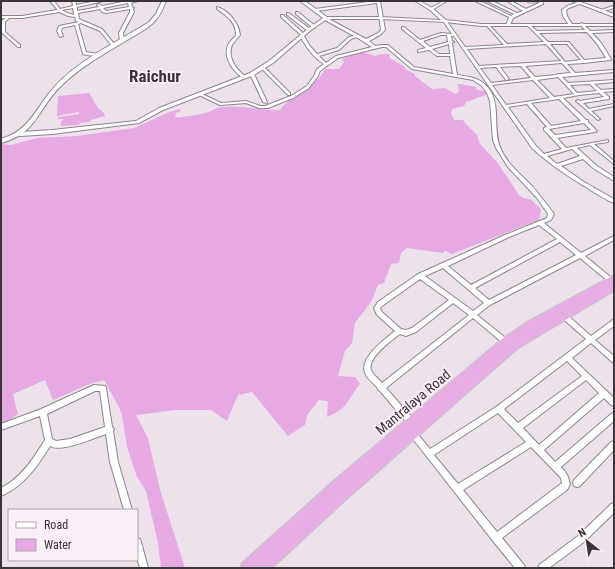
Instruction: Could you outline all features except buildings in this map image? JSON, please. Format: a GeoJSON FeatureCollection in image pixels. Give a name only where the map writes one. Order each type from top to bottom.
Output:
{"type":"FeatureCollection","features":[{"type":"Feature","properties":{"kind":"highway","name":"Mantralaya Road"},"geometry":{"type":"LineString","coordinates":[[247,568],[412,428],[513,346],[564,316],[613,282]]}},
{"type":"Feature","properties":{"kind":"highway","name":"Mantralaya Road"},"geometry":{"type":"LineString","coordinates":[[261,568],[506,342],[530,325],[613,282]]}},
{"type":"Feature","properties":{"kind":"main road"},"geometry":{"type":"LineString","coordinates":[[1,141],[20,134],[34,121],[49,96],[59,85],[97,55],[150,24],[158,14],[164,1]]}},
{"type":"Feature","properties":{"kind":"main road"},"geometry":{"type":"LineString","coordinates":[[574,1],[614,16]]}},
{"type":"Feature","properties":{"kind":"street"},"geometry":{"type":"LineString","coordinates":[[52,1],[59,11],[70,17],[100,8],[136,1]]}},
{"type":"Feature","properties":{"kind":"street"},"geometry":{"type":"LineString","coordinates":[[74,1],[84,52],[86,54],[97,55]]}},
{"type":"Feature","properties":{"kind":"street"},"geometry":{"type":"LineString","coordinates":[[302,1],[326,18],[366,41],[375,48]]}},
{"type":"Feature","properties":{"kind":"street"},"geometry":{"type":"LineString","coordinates":[[417,1],[431,9],[445,21],[451,34],[465,48],[476,67],[534,147],[543,156],[557,166],[614,201]]}},
{"type":"Feature","properties":{"kind":"street"},"geometry":{"type":"LineString","coordinates":[[431,9],[445,1]]}},
{"type":"Feature","properties":{"kind":"street"},"geometry":{"type":"LineString","coordinates":[[477,1],[511,17]]}},
{"type":"Feature","properties":{"kind":"street"},"geometry":{"type":"LineString","coordinates":[[489,1],[516,14]]}},
{"type":"Feature","properties":{"kind":"street"},"geometry":{"type":"LineString","coordinates":[[509,1],[526,11]]}},
{"type":"Feature","properties":{"kind":"street"},"geometry":{"type":"LineString","coordinates":[[528,1],[536,1]]}},
{"type":"Feature","properties":{"kind":"street"},"geometry":{"type":"LineString","coordinates":[[508,25],[511,17],[541,4],[541,1]]}},
{"type":"Feature","properties":{"kind":"street"},"geometry":{"type":"LineString","coordinates":[[1,16],[22,17],[100,2],[100,8]]}},
{"type":"Feature","properties":{"kind":"street"},"geometry":{"type":"LineString","coordinates":[[122,40],[121,33],[130,18],[132,8],[129,2]]}},
{"type":"Feature","properties":{"kind":"street"},"geometry":{"type":"LineString","coordinates":[[316,10],[362,2],[377,2],[383,30],[366,41]]}},
{"type":"Feature","properties":{"kind":"street"},"geometry":{"type":"LineString","coordinates":[[570,24],[565,16],[564,10],[580,3]]}},
{"type":"Feature","properties":{"kind":"street"},"geometry":{"type":"LineString","coordinates":[[600,11],[614,7]]}},
{"type":"Feature","properties":{"kind":"street"},"geometry":{"type":"LineString","coordinates":[[100,8],[106,12],[132,8]]}},
{"type":"Feature","properties":{"kind":"street"},"geometry":{"type":"LineString","coordinates":[[218,8],[238,26],[238,35],[230,45],[229,56],[235,69],[244,77]]}},
{"type":"Feature","properties":{"kind":"street"},"geometry":{"type":"LineString","coordinates":[[297,12],[314,27]]}},
{"type":"Feature","properties":{"kind":"street"},"geometry":{"type":"LineString","coordinates":[[288,14],[309,30]]}},
{"type":"Feature","properties":{"kind":"street"},"geometry":{"type":"LineString","coordinates":[[282,16],[303,36],[307,46],[324,63]]}},
{"type":"Feature","properties":{"kind":"street"},"geometry":{"type":"LineString","coordinates":[[8,17],[2,22],[2,32],[18,46]]}},
{"type":"Feature","properties":{"kind":"street"},"geometry":{"type":"LineString","coordinates":[[20,134],[131,123],[252,74],[263,68],[326,18],[380,18],[445,21],[488,25],[614,24]]}},
{"type":"Feature","properties":{"kind":"street"},"geometry":{"type":"LineString","coordinates":[[61,36],[59,31],[60,26],[79,23],[101,30],[114,45]]}},
{"type":"Feature","properties":{"kind":"street"},"geometry":{"type":"LineString","coordinates":[[582,24],[600,44],[609,59]]}},
{"type":"Feature","properties":{"kind":"street"},"geometry":{"type":"LineString","coordinates":[[488,25],[507,46]]}},
{"type":"Feature","properties":{"kind":"street"},"geometry":{"type":"LineString","coordinates":[[529,25],[574,74]]}},
{"type":"Feature","properties":{"kind":"street"},"geometry":{"type":"LineString","coordinates":[[403,28],[440,56],[452,55]]}},
{"type":"Feature","properties":{"kind":"street"},"geometry":{"type":"LineString","coordinates":[[537,32],[614,31]]}},
{"type":"Feature","properties":{"kind":"street"},"geometry":{"type":"LineString","coordinates":[[420,41],[441,34],[451,34]]}},
{"type":"Feature","properties":{"kind":"street"},"geometry":{"type":"LineString","coordinates":[[451,34],[449,42],[455,75]]}},
{"type":"Feature","properties":{"kind":"street"},"geometry":{"type":"LineString","coordinates":[[316,56],[338,49],[350,38],[356,36]]}},
{"type":"Feature","properties":{"kind":"street"},"geometry":{"type":"LineString","coordinates":[[419,51],[449,42],[459,41]]}},
{"type":"Feature","properties":{"kind":"street"},"geometry":{"type":"LineString","coordinates":[[465,48],[568,43],[584,62]]}},
{"type":"Feature","properties":{"kind":"street"},"geometry":{"type":"LineString","coordinates":[[200,94],[220,104],[246,102],[259,107],[266,107],[292,97],[308,87],[316,76],[318,70],[337,57],[382,46],[387,46],[412,68],[455,75],[478,81],[487,90],[494,108],[495,138],[497,147],[551,214],[548,219],[540,223],[507,236],[420,276],[385,300],[377,308],[379,314],[399,331],[406,333],[414,330],[453,300]]}},
{"type":"Feature","properties":{"kind":"street"},"geometry":{"type":"LineString","coordinates":[[476,67],[584,62],[614,59]]}},
{"type":"Feature","properties":{"kind":"street"},"geometry":{"type":"LineString","coordinates":[[522,65],[553,100]]}},
{"type":"Feature","properties":{"kind":"street"},"geometry":{"type":"LineString","coordinates":[[497,66],[507,79]]}},
{"type":"Feature","properties":{"kind":"street"},"geometry":{"type":"LineString","coordinates":[[263,68],[289,94]]}},
{"type":"Feature","properties":{"kind":"street"},"geometry":{"type":"LineString","coordinates":[[489,84],[558,75],[614,71]]}},
{"type":"Feature","properties":{"kind":"street"},"geometry":{"type":"LineString","coordinates":[[605,72],[614,82]]}},
{"type":"Feature","properties":{"kind":"street"},"geometry":{"type":"LineString","coordinates":[[252,74],[265,102]]}},
{"type":"Feature","properties":{"kind":"street"},"geometry":{"type":"LineString","coordinates":[[558,75],[568,84],[579,102],[598,119]]}},
{"type":"Feature","properties":{"kind":"street"},"geometry":{"type":"LineString","coordinates":[[568,84],[614,82]]}},
{"type":"Feature","properties":{"kind":"street"},"geometry":{"type":"LineString","coordinates":[[591,83],[614,105]]}},
{"type":"Feature","properties":{"kind":"street"},"geometry":{"type":"LineString","coordinates":[[505,106],[614,90]]}},
{"type":"Feature","properties":{"kind":"street"},"geometry":{"type":"LineString","coordinates":[[553,137],[594,132],[595,130],[560,98]]}},
{"type":"Feature","properties":{"kind":"street"},"geometry":{"type":"LineString","coordinates":[[579,102],[607,98]]}},
{"type":"Feature","properties":{"kind":"street"},"geometry":{"type":"LineString","coordinates":[[528,103],[550,127]]}},
{"type":"Feature","properties":{"kind":"street"},"geometry":{"type":"LineString","coordinates":[[589,110],[614,105]]}},
{"type":"Feature","properties":{"kind":"street"},"geometry":{"type":"LineString","coordinates":[[565,150],[546,129],[586,121]]}},
{"type":"Feature","properties":{"kind":"street"},"geometry":{"type":"LineString","coordinates":[[543,156],[606,141]]}},
{"type":"Feature","properties":{"kind":"street"},"geometry":{"type":"LineString","coordinates":[[591,144],[614,163]]}},
{"type":"Feature","properties":{"kind":"street"},"geometry":{"type":"LineString","coordinates":[[573,148],[595,167],[614,178]]}},
{"type":"Feature","properties":{"kind":"street"},"geometry":{"type":"LineString","coordinates":[[557,166],[583,157]]}},
{"type":"Feature","properties":{"kind":"street"},"geometry":{"type":"LineString","coordinates":[[540,223],[613,282]]}},
{"type":"Feature","properties":{"kind":"street"},"geometry":{"type":"LineString","coordinates":[[380,388],[472,314],[488,303],[614,238]]}},
{"type":"Feature","properties":{"kind":"street"},"geometry":{"type":"LineString","coordinates":[[470,288],[560,240]]}},
{"type":"Feature","properties":{"kind":"street"},"geometry":{"type":"LineString","coordinates":[[443,265],[488,303]]}},
{"type":"Feature","properties":{"kind":"street"},"geometry":{"type":"LineString","coordinates":[[420,276],[472,314],[506,342]]}},
{"type":"Feature","properties":{"kind":"street"},"geometry":{"type":"LineString","coordinates":[[564,316],[589,340],[614,359]]}},
{"type":"Feature","properties":{"kind":"street"},"geometry":{"type":"LineString","coordinates":[[430,453],[499,409],[614,322]]}},
{"type":"Feature","properties":{"kind":"street"},"geometry":{"type":"LineString","coordinates":[[399,331],[371,357],[366,367],[368,372],[496,538],[521,568]]}},
{"type":"Feature","properties":{"kind":"street"},"geometry":{"type":"LineString","coordinates":[[568,358],[614,403]]}},
{"type":"Feature","properties":{"kind":"street"},"geometry":{"type":"LineString","coordinates":[[517,428],[586,376]]}},
{"type":"Feature","properties":{"kind":"street"},"geometry":{"type":"LineString","coordinates":[[1,426],[43,412],[100,387],[103,388],[114,462],[128,509]]}},
{"type":"Feature","properties":{"kind":"street"},"geometry":{"type":"LineString","coordinates":[[538,450],[604,393]]}},
{"type":"Feature","properties":{"kind":"street"},"geometry":{"type":"LineString","coordinates":[[496,538],[564,487],[566,480],[499,409]]}},
{"type":"Feature","properties":{"kind":"street"},"geometry":{"type":"LineString","coordinates":[[43,412],[49,441],[55,445],[61,445],[110,429]]}},
{"type":"Feature","properties":{"kind":"street"},"geometry":{"type":"LineString","coordinates":[[555,467],[614,416]]}},
{"type":"Feature","properties":{"kind":"street"},"geometry":{"type":"LineString","coordinates":[[1,492],[10,489],[27,474],[49,441]]}},
{"type":"Feature","properties":{"kind":"street"},"geometry":{"type":"LineString","coordinates":[[458,489],[531,444]]}},
{"type":"Feature","properties":{"kind":"street"},"geometry":{"type":"LineString","coordinates":[[577,483],[614,445]]}},
{"type":"Feature","properties":{"kind":"street"},"geometry":{"type":"LineString","coordinates":[[542,568],[581,539],[614,508]]}},
{"type":"Feature","properties":{"kind":"street"},"geometry":{"type":"LineString","coordinates":[[138,546],[144,568]]}},
{"type":"Feature","properties":{"kind":"water"},"geometry":{"type":"Polygon","coordinates":[[[362,52],[375,56],[389,54],[390,58],[415,74],[415,76],[432,89],[445,88],[455,94],[459,92],[458,84],[460,84],[476,87],[476,89],[486,92],[486,95],[466,102],[464,106],[452,109],[451,113],[454,120],[463,120],[477,135],[480,144],[497,162],[519,195],[523,198],[530,199],[541,209],[539,220],[452,254],[445,251],[443,253],[407,248],[401,253],[399,263],[391,264],[384,283],[378,285],[371,302],[355,323],[352,343],[345,351],[338,376],[355,377],[360,384],[344,407],[327,417],[328,401],[319,400],[307,415],[305,425],[288,436],[252,392],[238,395],[227,421],[211,410],[176,410],[136,415],[148,438],[160,490],[185,568],[161,568],[158,543],[146,491],[137,477],[127,447],[122,415],[119,407],[104,380],[90,384],[53,400],[45,380],[13,394],[18,414],[8,421],[1,423],[1,144],[11,145],[37,138],[77,136],[134,128],[179,109],[181,111],[176,113],[175,117],[202,114],[222,107],[280,110],[291,99],[310,86],[321,76],[325,69],[339,69],[344,62],[342,59],[362,52]]]}},
{"type":"Feature","properties":{"kind":"water"},"geometry":{"type":"Polygon","coordinates":[[[89,93],[105,116],[89,122],[80,123],[79,125],[60,126],[62,120],[66,119],[57,119],[59,117],[79,114],[79,112],[57,116],[58,96],[89,93]]]}},
{"type":"Feature","properties":{"kind":"district","name":"Raichur"},"geometry":{"type":"Point","coordinates":[155,76]}}]}
